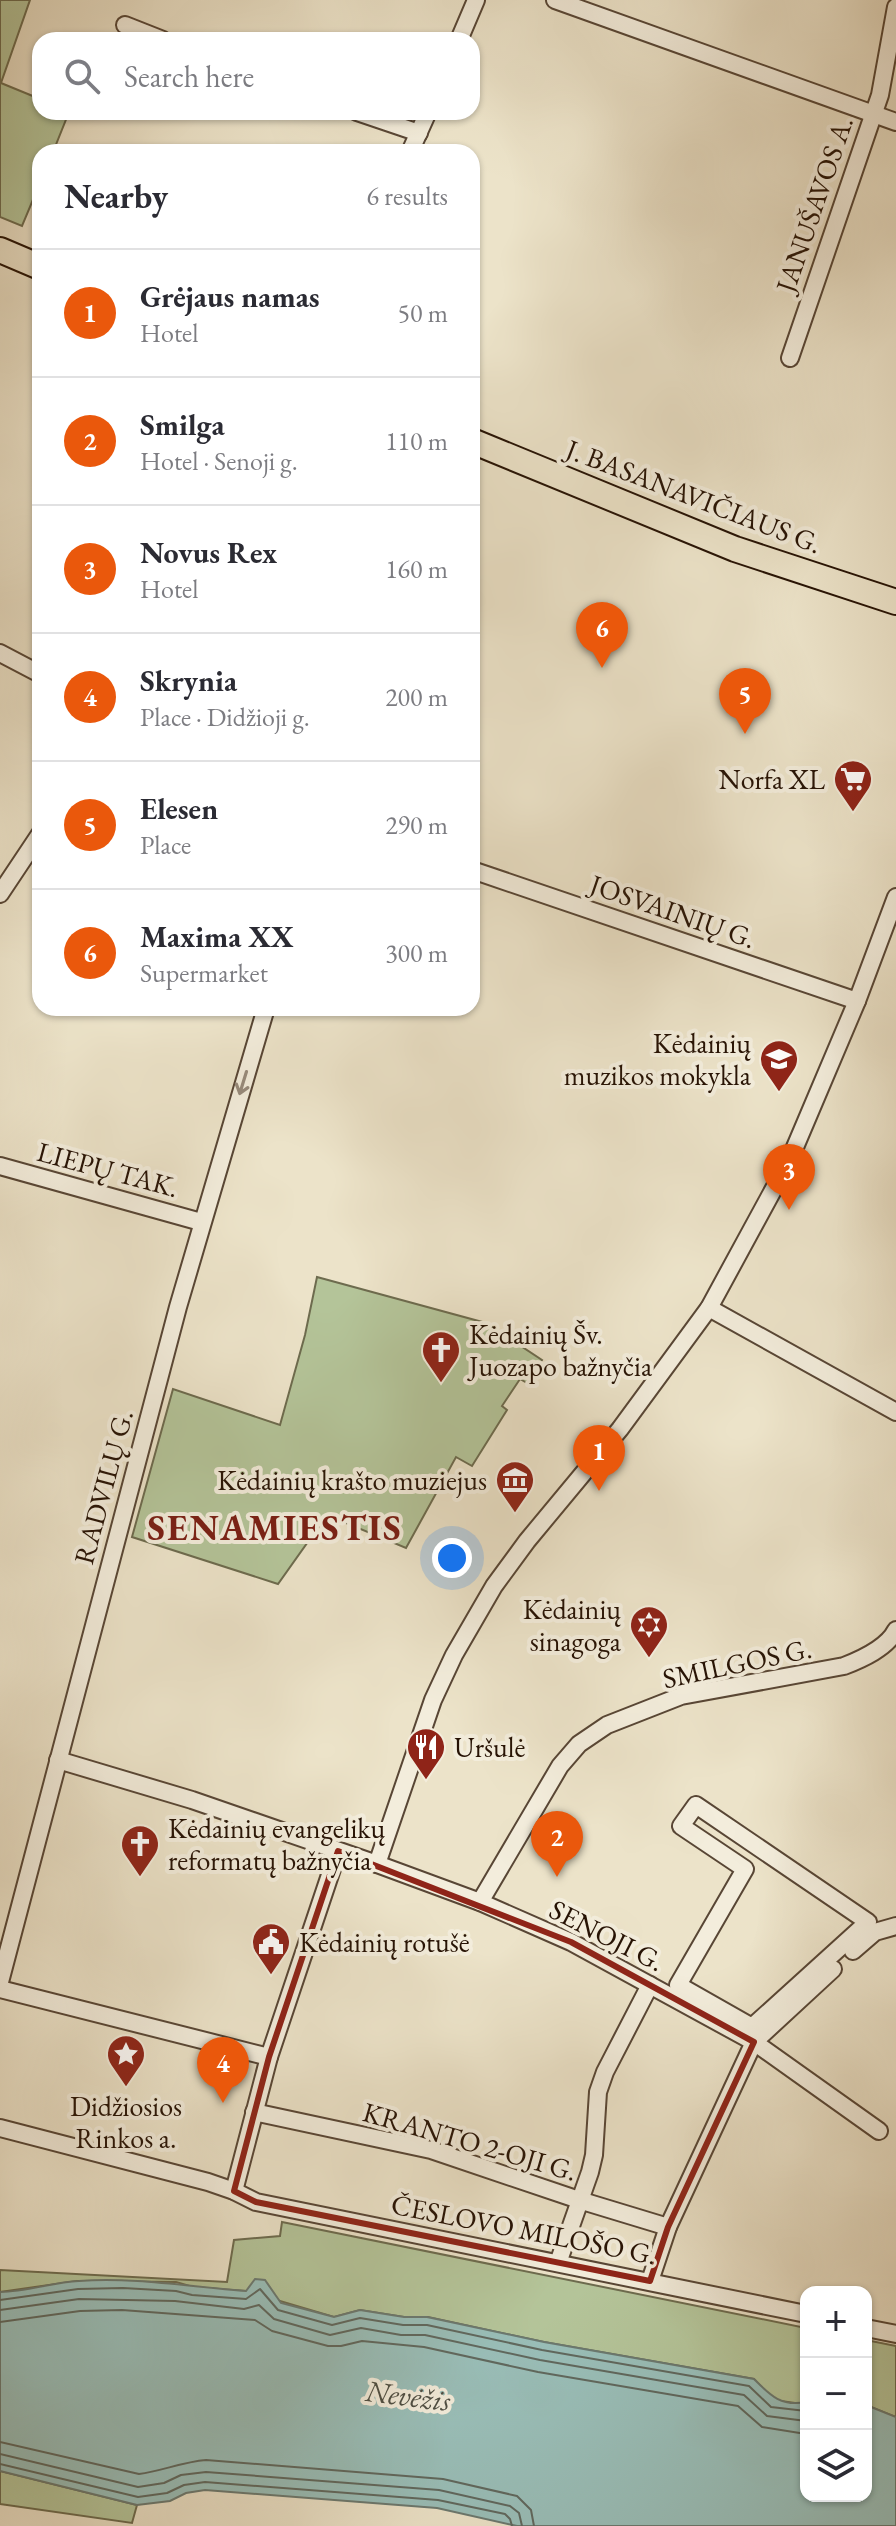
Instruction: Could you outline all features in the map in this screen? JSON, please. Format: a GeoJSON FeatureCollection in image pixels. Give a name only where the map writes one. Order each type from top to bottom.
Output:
{"type":"FeatureCollection","features":[{"type":"Feature","properties":{"kind":"main road"},"geometry":{"type":"LineString","coordinates":[[0,250],[32,264]]}},
{"type":"Feature","properties":{"kind":"main road","name":"J. BASANAVIČIAUS G."},"geometry":{"type":"LineString","coordinates":[[480,444],[735,549],[896,602]]}},
{"type":"Feature","properties":{"kind":"street"},"geometry":{"type":"LineString","coordinates":[[462,32],[476,0]]}},
{"type":"Feature","properties":{"kind":"street","name":"JANUŠAVOS A."},"geometry":{"type":"LineString","coordinates":[[555,0],[874,114],[790,358]]}},
{"type":"Feature","properties":{"kind":"street"},"geometry":{"type":"LineString","coordinates":[[896,7],[874,114],[896,122]]}},
{"type":"Feature","properties":{"kind":"street"},"geometry":{"type":"LineString","coordinates":[[125,25],[143,32]]}},
{"type":"Feature","properties":{"kind":"street"},"geometry":{"type":"LineString","coordinates":[[381,120],[419,133]]}},
{"type":"Feature","properties":{"kind":"street"},"geometry":{"type":"LineString","coordinates":[[414,144],[425,120]]}},
{"type":"Feature","properties":{"kind":"street"},"geometry":{"type":"LineString","coordinates":[[0,653],[32,670]]}},
{"type":"Feature","properties":{"kind":"street"},"geometry":{"type":"LineString","coordinates":[[0,894],[32,846]]}},
{"type":"Feature","properties":{"kind":"street","name":"JOSVAINIŲ G."},"geometry":{"type":"LineString","coordinates":[[480,873],[857,1001]]}},
{"type":"Feature","properties":{"kind":"street"},"geometry":{"type":"LineString","coordinates":[[377,1864],[433,1700],[477,1615],[527,1541],[620,1429],[709,1308],[790,1159],[857,1001],[896,897]]}},
{"type":"Feature","properties":{"kind":"street","name":"RADVILŲ G."},"geometry":{"type":"LineString","coordinates":[[0,1982],[201,1222],[264,1016]]}},
{"type":"Feature","properties":{"kind":"street","name":"LIEPŲ TAK."},"geometry":{"type":"LineString","coordinates":[[0,1166],[201,1222]]}},
{"type":"Feature","properties":{"kind":"street"},"geometry":{"type":"LineString","coordinates":[[709,1308],[896,1412]]}},
{"type":"Feature","properties":{"kind":"street","name":"SMILGOS G."},"geometry":{"type":"LineString","coordinates":[[480,1902],[560,1766],[579,1744],[607,1725],[693,1693],[844,1666],[861,1660],[895,1634]]}},
{"type":"Feature","properties":{"kind":"street","name":"SENOJI G."},"geometry":{"type":"LineString","coordinates":[[58,1760],[192,1800],[377,1864],[480,1902],[571,1942],[754,2042],[879,2131]]}},
{"type":"Feature","properties":{"kind":"street"},"geometry":{"type":"LineString","coordinates":[[696,1805],[868,1922],[752,2027],[678,1985],[745,1869],[681,1826],[696,1805]]}},
{"type":"Feature","properties":{"kind":"street"},"geometry":{"type":"LineString","coordinates":[[234,2191],[269,2057],[338,1851]]}},
{"type":"Feature","properties":{"kind":"street"},"geometry":{"type":"LineString","coordinates":[[650,2281],[668,2227],[754,2042],[875,1932],[896,1926]]}},
{"type":"Feature","properties":{"kind":"street"},"geometry":{"type":"LineString","coordinates":[[558,2263],[594,2155],[598,2092],[605,2072],[650,1985]]}},
{"type":"Feature","properties":{"kind":"street"},"geometry":{"type":"LineString","coordinates":[[0,1989],[269,2057]]}},
{"type":"Feature","properties":{"kind":"street","name":"KRANTO 2-OJI G."},"geometry":{"type":"LineString","coordinates":[[254,2112],[409,2144],[668,2227]]}},
{"type":"Feature","properties":{"kind":"street","name":"ČESLOVO MILOŠO G."},"geometry":{"type":"LineString","coordinates":[[0,2128],[234,2191],[256,2202],[800,2313]]}},
{"type":"Feature","properties":{"kind":"street"},"geometry":{"type":"LineString","coordinates":[[872,2329],[896,2334]]}},
{"type":"Feature","properties":{"kind":"highlighted area"},"geometry":{"type":"Polygon","coordinates":[[[338,1851],[571,1942],[754,2042],[668,2227],[650,2281],[256,2202],[234,2191],[269,2057],[338,1851]]]}},
{"type":"Feature","properties":{"kind":"green space"},"geometry":{"type":"Polygon","coordinates":[[[0,0],[30,0],[1,83],[32,96],[32,120],[66,120],[56,144],[32,144],[32,202],[22,226],[0,217],[0,0]]]}},
{"type":"Feature","properties":{"kind":"green space"},"geometry":{"type":"Polygon","coordinates":[[[317,1277],[486,1323],[542,1360],[527,1383],[520,1379],[502,1406],[507,1410],[472,1466],[456,1457],[406,1548],[327,1515],[278,1584],[132,1537],[173,1389],[280,1425],[305,1335],[317,1277]]]}},
{"type":"Feature","properties":{"kind":"green space"},"geometry":{"type":"Polygon","coordinates":[[[282,2222],[800,2327],[800,2404],[774,2400],[754,2379],[544,2342],[428,2317],[404,2317],[360,2310],[334,2317],[246,2291],[193,2287],[176,2282],[77,2281],[0,2292],[0,2270],[227,2282],[234,2240],[280,2236],[282,2222]]]}},
{"type":"Feature","properties":{"kind":"green space"},"geometry":{"type":"Polygon","coordinates":[[[872,2341],[896,2346],[896,2417],[872,2407],[872,2341]]]}},
{"type":"Feature","properties":{"kind":"green space"},"geometry":{"type":"Polygon","coordinates":[[[0,2471],[137,2505],[132,2523],[0,2504],[0,2471]]]}},
{"type":"Feature","properties":{"kind":"water","name":"Nevėžis"},"geometry":{"type":"Polygon","coordinates":[[[255,2279],[265,2280],[281,2303],[334,2317],[360,2310],[427,2317],[544,2342],[754,2379],[771,2395],[790,2403],[800,2403],[800,2502],[872,2502],[872,2407],[896,2417],[896,2526],[517,2526],[437,2508],[205,2490],[186,2493],[170,2501],[137,2505],[0,2471],[0,2292],[100,2280],[246,2291],[255,2279]]]}},
{"type":"Feature","properties":{"kind":"place","name":"Maxima XX"},"geometry":{"type":"Point","coordinates":[602,668]}},
{"type":"Feature","properties":{"kind":"place","name":"Elesen"},"geometry":{"type":"Point","coordinates":[745,734]}},
{"type":"Feature","properties":{"kind":"place","name":"Norfa XL"},"geometry":{"type":"Point","coordinates":[853,813]}},
{"type":"Feature","properties":{"kind":"place","name":"Kėdainių muzikos mokykla"},"geometry":{"type":"Point","coordinates":[779,1093]}},
{"type":"Feature","properties":{"kind":"place","name":"Novus Rex"},"geometry":{"type":"Point","coordinates":[789,1210]}},
{"type":"Feature","properties":{"kind":"place","name":"Kėdainių Šv. Juozapo bažnyčia"},"geometry":{"type":"Point","coordinates":[441,1384]}},
{"type":"Feature","properties":{"kind":"place","name":"Grėjaus namas"},"geometry":{"type":"Point","coordinates":[599,1491]}},
{"type":"Feature","properties":{"kind":"place","name":"Kėdainių krašto muziejus"},"geometry":{"type":"Point","coordinates":[515,1514]}},
{"type":"Feature","properties":{"kind":"place","name":"Kėdainių sinagoga"},"geometry":{"type":"Point","coordinates":[649,1659]}},
{"type":"Feature","properties":{"kind":"place","name":"Uršulė"},"geometry":{"type":"Point","coordinates":[426,1781]}},
{"type":"Feature","properties":{"kind":"place","name":"Smilga"},"geometry":{"type":"Point","coordinates":[557,1877]}},
{"type":"Feature","properties":{"kind":"place","name":"Kėdainių evangelikų reformatų bažnyčia"},"geometry":{"type":"Point","coordinates":[140,1878]}},
{"type":"Feature","properties":{"kind":"place","name":"Kėdainių rotušė"},"geometry":{"type":"Point","coordinates":[271,1976]}},
{"type":"Feature","properties":{"kind":"place","name":"Didžiosios Rinkos a."},"geometry":{"type":"Point","coordinates":[126,2088]}},
{"type":"Feature","properties":{"kind":"place","name":"Skrynia"},"geometry":{"type":"Point","coordinates":[223,2103]}},
{"type":"Feature","properties":{"kind":"district","name":"SENAMIESTIS"},"geometry":{"type":"Point","coordinates":[275,1527]}}]}
